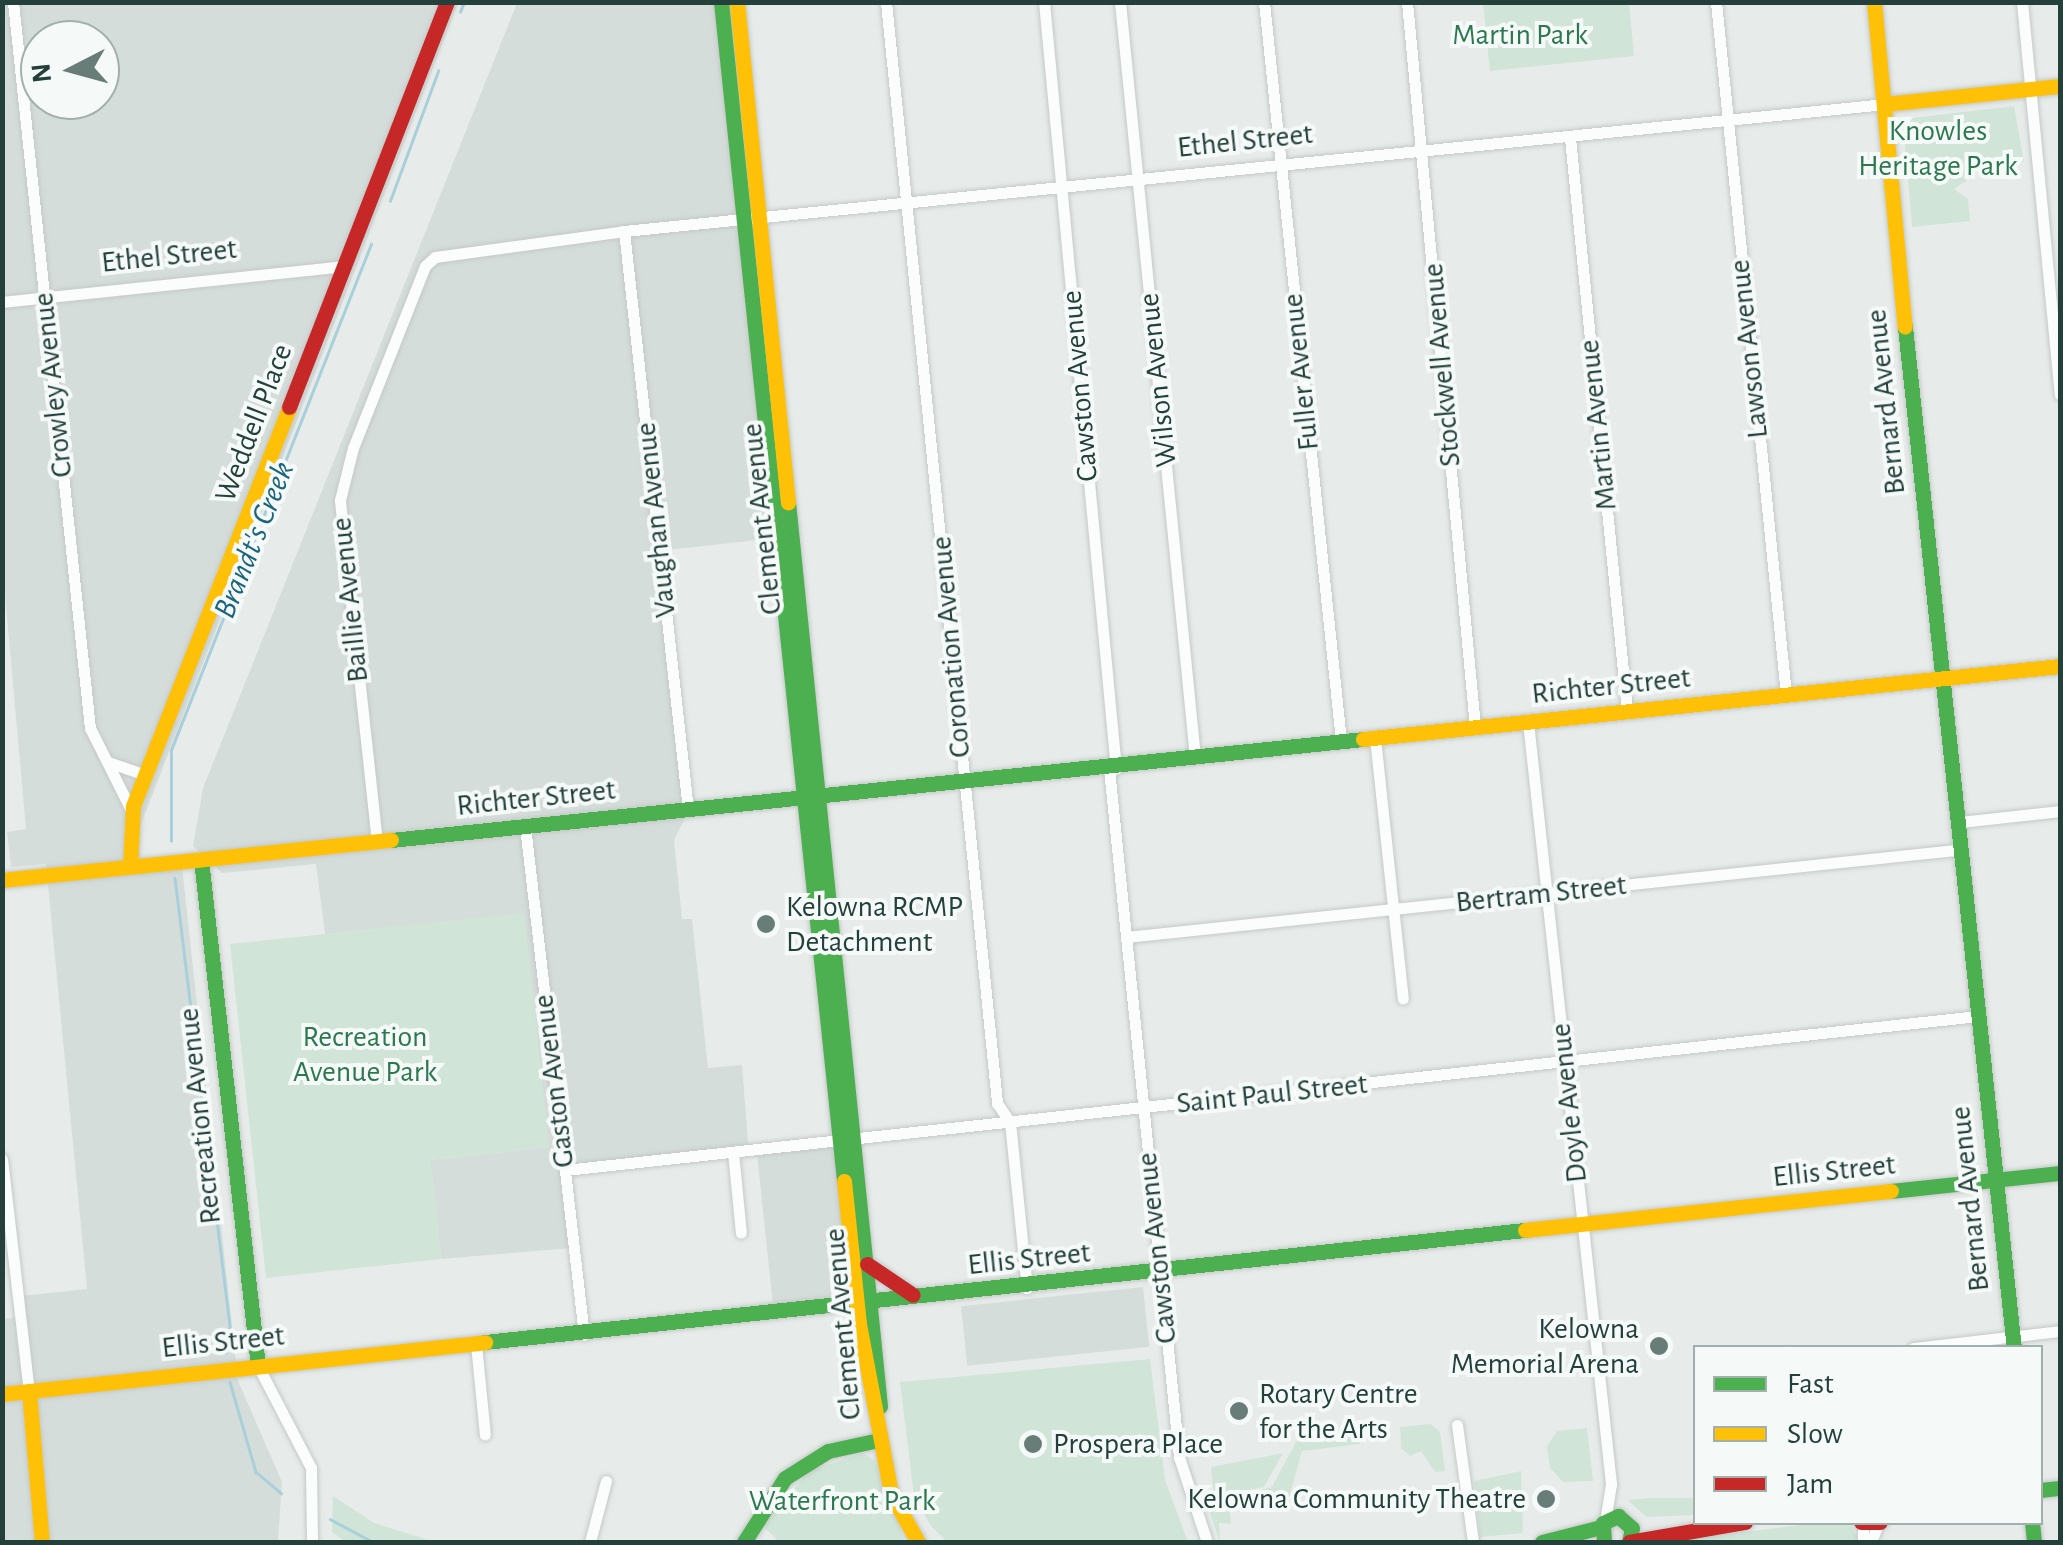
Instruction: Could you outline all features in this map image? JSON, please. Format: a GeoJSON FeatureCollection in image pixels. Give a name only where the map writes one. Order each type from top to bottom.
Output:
{"type":"FeatureCollection","features":[{"type":"Feature","properties":{"kind":"street","name":"Crowley Avenue"},"geometry":{"type":"LineString","coordinates":[[12,2],[90,728],[132,812]]}},
{"type":"Feature","properties":{"kind":"street","name":"Weddell Place"},"geometry":{"type":"LineString","coordinates":[[130,867],[132,812],[145,775],[447,2]]}},
{"type":"Feature","properties":{"kind":"street","name":"Clement Avenue"},"geometry":{"type":"LineString","coordinates":[[721,2],[751,220],[879,1440],[891,1494],[918,1542]]}},
{"type":"Feature","properties":{"kind":"street","name":"Clement Avenue"},"geometry":{"type":"LineString","coordinates":[[737,2],[751,220]]}},
{"type":"Feature","properties":{"kind":"street","name":"Coronation Avenue"},"geometry":{"type":"LineString","coordinates":[[886,2],[998,1102],[1010,1122],[1026,1288]]}},
{"type":"Feature","properties":{"kind":"street","name":"Cawston Avenue"},"geometry":{"type":"LineString","coordinates":[[1044,2],[1159,1272],[1179,1456],[1207,1542]]}},
{"type":"Feature","properties":{"kind":"street","name":"Wilson Avenue"},"geometry":{"type":"LineString","coordinates":[[1120,2],[1195,756]]}},
{"type":"Feature","properties":{"kind":"street","name":"Fuller Avenue"},"geometry":{"type":"LineString","coordinates":[[1264,2],[1342,741]]}},
{"type":"Feature","properties":{"kind":"street","name":"Stockwell Avenue"},"geometry":{"type":"LineString","coordinates":[[1406,2],[1475,727]]}},
{"type":"Feature","properties":{"kind":"street","name":"Lawson Avenue"},"geometry":{"type":"LineString","coordinates":[[1716,2],[1786,695]]}},
{"type":"Feature","properties":{"kind":"street","name":"Bernard Avenue"},"geometry":{"type":"LineString","coordinates":[[1874,2],[1959,858],[2013,1342]]}},
{"type":"Feature","properties":{"kind":"street"},"geometry":{"type":"LineString","coordinates":[[2022,2],[2060,394]]}},
{"type":"Feature","properties":{"kind":"street","name":"Ethel Street"},"geometry":{"type":"LineString","coordinates":[[436,257],[624,231],[907,207],[1138,179],[2060,86]]}},
{"type":"Feature","properties":{"kind":"street","name":"Martin Avenue"},"geometry":{"type":"LineString","coordinates":[[1570,138],[1627,712]]}},
{"type":"Feature","properties":{"kind":"street","name":"Vaughan Avenue"},"geometry":{"type":"LineString","coordinates":[[624,231],[688,810]]}},
{"type":"Feature","properties":{"kind":"street","name":"Baillie Avenue"},"geometry":{"type":"LineString","coordinates":[[377,842],[340,500],[360,430],[425,266],[436,257]]}},
{"type":"Feature","properties":{"kind":"street","name":"Ethel Street"},"geometry":{"type":"LineString","coordinates":[[2,302],[342,266]]}},
{"type":"Feature","properties":{"kind":"street","name":"Richter Street"},"geometry":{"type":"LineString","coordinates":[[2,880],[2060,666]]}},
{"type":"Feature","properties":{"kind":"street","name":"Doyle Avenue"},"geometry":{"type":"LineString","coordinates":[[1528,722],[1611,1484],[1626,1521]]}},
{"type":"Feature","properties":{"kind":"street"},"geometry":{"type":"LineString","coordinates":[[1375,738],[1402,998]]}},
{"type":"Feature","properties":{"kind":"street"},"geometry":{"type":"LineString","coordinates":[[108,762],[145,775]]}},
{"type":"Feature","properties":{"kind":"street","name":"Bernard Avenue"},"geometry":{"type":"LineString","coordinates":[[1955,796],[1963,822],[1959,858]]}},
{"type":"Feature","properties":{"kind":"street"},"geometry":{"type":"LineString","coordinates":[[1963,822],[2060,811]]}},
{"type":"Feature","properties":{"kind":"street","name":"Gaston Avenue"},"geometry":{"type":"LineString","coordinates":[[525,826],[584,1335]]}},
{"type":"Feature","properties":{"kind":"street","name":"Bertram Street"},"geometry":{"type":"LineString","coordinates":[[1126,938],[1546,893],[1959,858]]}},
{"type":"Feature","properties":{"kind":"street","name":"Recreation Avenue"},"geometry":{"type":"LineString","coordinates":[[201,860],[258,1366]]}},
{"type":"Feature","properties":{"kind":"street","name":"Saint Paul Street"},"geometry":{"type":"LineString","coordinates":[[565,1170],[1978,1016]]}},
{"type":"Feature","properties":{"kind":"street","name":"Clement Avenue"},"geometry":{"type":"LineString","coordinates":[[847,1139],[866,1262],[863,1303]]}},
{"type":"Feature","properties":{"kind":"street"},"geometry":{"type":"LineString","coordinates":[[733,1152],[741,1233]]}},
{"type":"Feature","properties":{"kind":"street"},"geometry":{"type":"LineString","coordinates":[[2,1159],[42,1542]]}},
{"type":"Feature","properties":{"kind":"street","name":"Ellis Street"},"geometry":{"type":"LineString","coordinates":[[2,1394],[1026,1288],[2060,1174]]}},
{"type":"Feature","properties":{"kind":"street"},"geometry":{"type":"LineString","coordinates":[[866,1262],[885,1283],[921,1297]]}},
{"type":"Feature","properties":{"kind":"street"},"geometry":{"type":"LineString","coordinates":[[1963,1345],[2013,1342],[2060,1331]]}},
{"type":"Feature","properties":{"kind":"street"},"geometry":{"type":"LineString","coordinates":[[476,1344],[485,1435]]}},
{"type":"Feature","properties":{"kind":"street"},"geometry":{"type":"LineString","coordinates":[[258,1366],[308,1460],[312,1542]]}},
{"type":"Feature","properties":{"kind":"street"},"geometry":{"type":"LineString","coordinates":[[1457,1425],[1473,1542]]}},
{"type":"Feature","properties":{"kind":"street"},"geometry":{"type":"LineString","coordinates":[[744,1542],[768,1497],[794,1470],[828,1451],[879,1440]]}},
{"type":"Feature","properties":{"kind":"street"},"geometry":{"type":"LineString","coordinates":[[590,1542],[606,1482]]}},
{"type":"Feature","properties":{"kind":"street","name":"Doyle Avenue"},"geometry":{"type":"LineString","coordinates":[[1603,1530],[1611,1484]]}},
{"type":"Feature","properties":{"kind":"street"},"geometry":{"type":"LineString","coordinates":[[1542,1542],[1603,1530],[1626,1521],[1680,1529]]}},
{"type":"Feature","properties":{"kind":"street"},"geometry":{"type":"LineString","coordinates":[[1626,1521],[1629,1542],[1680,1529],[1717,1525]]}},
{"type":"Feature","properties":{"kind":"street"},"geometry":{"type":"LineString","coordinates":[[1571,1542],[1592,1542]]}},
{"type":"Feature","properties":{"kind":"shaded area"},"geometry":{"type":"Polygon","coordinates":[[[3,3],[458,3],[138,832],[139,861],[181,857],[238,1381],[282,1482],[278,1542],[3,1542],[2,1319],[23,1317],[21,1296],[87,1289],[46,864],[11,867],[7,832],[26,829],[2,561],[3,3]]]}},
{"type":"Feature","properties":{"kind":"shaded area"},"geometry":{"type":"Polygon","coordinates":[[[517,3],[730,3],[785,537],[658,551],[684,820],[674,840],[682,919],[692,919],[708,1068],[742,1065],[749,1155],[567,1173],[572,1248],[441,1259],[430,1160],[548,1147],[524,914],[325,934],[316,864],[222,873],[193,846],[203,788],[517,3]]]}},
{"type":"Feature","properties":{"kind":"shaded area"},"geometry":{"type":"Polygon","coordinates":[[[854,1139],[871,1302],[774,1312],[757,1149],[854,1139]]]}},
{"type":"Feature","properties":{"kind":"shaded area"},"geometry":{"type":"Polygon","coordinates":[[[1143,1287],[1149,1347],[967,1366],[961,1306],[1143,1287]]]}},
{"type":"Feature","properties":{"kind":"green space","name":"Martin Park"},"geometry":{"type":"Polygon","coordinates":[[[1483,3],[1629,3],[1634,56],[1490,71],[1483,3]]]}},
{"type":"Feature","properties":{"kind":"green space","name":"Knowles Heritage Park"},"geometry":{"type":"Polygon","coordinates":[[[2014,106],[2024,162],[1965,168],[1966,181],[1954,189],[1968,199],[1970,221],[1912,227],[1903,119],[2014,106]]]}},
{"type":"Feature","properties":{"kind":"green space","name":"Recreation Avenue Park"},"geometry":{"type":"Polygon","coordinates":[[[524,913],[549,1147],[430,1160],[441,1259],[266,1278],[230,944],[524,913]]]}},
{"type":"Feature","properties":{"kind":"green space","name":"Prospera Place"},"geometry":{"type":"Polygon","coordinates":[[[1150,1359],[1165,1480],[1188,1542],[947,1542],[931,1526],[914,1496],[900,1382],[1150,1359]]]}},
{"type":"Feature","properties":{"kind":"green space"},"geometry":{"type":"Polygon","coordinates":[[[1431,1424],[1440,1432],[1445,1471],[1435,1472],[1421,1451],[1410,1456],[1401,1448],[1400,1427],[1431,1424]]]}},
{"type":"Feature","properties":{"kind":"green space"},"geometry":{"type":"Polygon","coordinates":[[[1587,1428],[1593,1481],[1563,1482],[1550,1468],[1547,1446],[1557,1431],[1587,1428]]]}},
{"type":"Feature","properties":{"kind":"green space"},"geometry":{"type":"Polygon","coordinates":[[[1359,1431],[1360,1444],[1302,1451],[1288,1502],[1229,1506],[1231,1524],[1219,1523],[1220,1542],[1207,1504],[1272,1487],[1296,1442],[1359,1431]]]}},
{"type":"Feature","properties":{"kind":"green space","name":"Waterfront Park"},"geometry":{"type":"Polygon","coordinates":[[[863,1453],[875,1461],[905,1542],[779,1542],[763,1526],[809,1471],[863,1453]]]}},
{"type":"Feature","properties":{"kind":"green space"},"geometry":{"type":"Polygon","coordinates":[[[1283,1453],[1264,1487],[1214,1497],[1211,1467],[1283,1453]]]}},
{"type":"Feature","properties":{"kind":"green space"},"geometry":{"type":"Polygon","coordinates":[[[1521,1471],[1523,1533],[1480,1537],[1474,1481],[1521,1471]]]}},
{"type":"Feature","properties":{"kind":"green space"},"geometry":{"type":"Polygon","coordinates":[[[333,1496],[374,1523],[435,1542],[346,1542],[332,1532],[333,1496]]]}},
{"type":"Feature","properties":{"kind":"green space"},"geometry":{"type":"Polygon","coordinates":[[[1693,1498],[1693,1515],[1646,1517],[1628,1500],[1693,1498]]]}},
{"type":"Feature","properties":{"kind":"green space"},"geometry":{"type":"Polygon","coordinates":[[[1800,1525],[1851,1525],[1859,1542],[1669,1542],[1800,1525]]]}},
{"type":"Feature","properties":{"kind":"waterway","name":"Brandt's Creek"},"geometry":{"type":"LineString","coordinates":[[460,12],[464,2]]}},
{"type":"Feature","properties":{"kind":"waterway","name":"Brandt's Creek"},"geometry":{"type":"LineString","coordinates":[[390,201],[438,71]]}},
{"type":"Feature","properties":{"kind":"waterway","name":"Brandt's Creek"},"geometry":{"type":"LineString","coordinates":[[171,841],[171,750],[371,244]]}},
{"type":"Feature","properties":{"kind":"waterway","name":"Brandt's Creek"},"geometry":{"type":"LineString","coordinates":[[175,878],[230,1329],[226,1353]]}},
{"type":"Feature","properties":{"kind":"waterway","name":"Brandt's Creek"},"geometry":{"type":"LineString","coordinates":[[230,1382],[256,1472],[281,1493]]}},
{"type":"Feature","properties":{"kind":"waterway","name":"Brandt's Creek"},"geometry":{"type":"LineString","coordinates":[[330,1519],[373,1542]]}},
{"type":"Feature","properties":{"kind":"traffic: fast"},"geometry":{"type":"LineString","coordinates":[[721,2],[844,1181]]}},
{"type":"Feature","properties":{"kind":"traffic: fast"},"geometry":{"type":"LineString","coordinates":[[1905,327],[2014,1345]]}},
{"type":"Feature","properties":{"kind":"traffic: fast"},"geometry":{"type":"LineString","coordinates":[[788,502],[880,1406]]}},
{"type":"Feature","properties":{"kind":"traffic: fast"},"geometry":{"type":"LineString","coordinates":[[391,840],[1363,739]]}},
{"type":"Feature","properties":{"kind":"traffic: fast"},"geometry":{"type":"LineString","coordinates":[[201,860],[258,1366]]}},
{"type":"Feature","properties":{"kind":"traffic: fast"},"geometry":{"type":"LineString","coordinates":[[1891,1191],[2060,1173]]}},
{"type":"Feature","properties":{"kind":"traffic: fast"},"geometry":{"type":"LineString","coordinates":[[485,1342],[1525,1230]]}},
{"type":"Feature","properties":{"kind":"traffic: fast"},"geometry":{"type":"LineString","coordinates":[[744,1542],[785,1478],[828,1451],[879,1440]]}},
{"type":"Feature","properties":{"kind":"traffic: fast"},"geometry":{"type":"LineString","coordinates":[[2043,1490],[2060,1488]]}},
{"type":"Feature","properties":{"kind":"traffic: fast"},"geometry":{"type":"LineString","coordinates":[[1604,1542],[1603,1523],[1618,1516],[1632,1528],[1629,1542]]}},
{"type":"Feature","properties":{"kind":"traffic: fast"},"geometry":{"type":"LineString","coordinates":[[2032,1525],[2034,1542]]}},
{"type":"Feature","properties":{"kind":"traffic: fast"},"geometry":{"type":"LineString","coordinates":[[1542,1542],[1601,1527]]}},
{"type":"Feature","properties":{"kind":"traffic: slow"},"geometry":{"type":"LineString","coordinates":[[737,2],[788,502]]}},
{"type":"Feature","properties":{"kind":"traffic: slow"},"geometry":{"type":"LineString","coordinates":[[1874,2],[1905,327]]}},
{"type":"Feature","properties":{"kind":"traffic: slow"},"geometry":{"type":"LineString","coordinates":[[1885,104],[2060,86]]}},
{"type":"Feature","properties":{"kind":"traffic: slow"},"geometry":{"type":"LineString","coordinates":[[130,867],[133,806],[289,407]]}},
{"type":"Feature","properties":{"kind":"traffic: slow"},"geometry":{"type":"LineString","coordinates":[[1363,739],[2060,666]]}},
{"type":"Feature","properties":{"kind":"traffic: slow"},"geometry":{"type":"LineString","coordinates":[[2,880],[391,840]]}},
{"type":"Feature","properties":{"kind":"traffic: slow"},"geometry":{"type":"LineString","coordinates":[[844,1181],[859,1324],[891,1494],[918,1542]]}},
{"type":"Feature","properties":{"kind":"traffic: slow"},"geometry":{"type":"LineString","coordinates":[[1525,1230],[1891,1191]]}},
{"type":"Feature","properties":{"kind":"traffic: slow"},"geometry":{"type":"LineString","coordinates":[[2,1394],[485,1342]]}},
{"type":"Feature","properties":{"kind":"traffic: slow"},"geometry":{"type":"LineString","coordinates":[[29,1391],[42,1542]]}},
{"type":"Feature","properties":{"kind":"traffic: jam"},"geometry":{"type":"LineString","coordinates":[[289,407],[447,2]]}},
{"type":"Feature","properties":{"kind":"traffic: jam"},"geometry":{"type":"LineString","coordinates":[[867,1264],[913,1295]]}},
{"type":"Feature","properties":{"kind":"traffic: jam"},"geometry":{"type":"LineString","coordinates":[[1629,1542],[1728,1525]]}},
{"type":"Feature","properties":{"kind":"place","name":"Kelowna RCMP Detachment"},"geometry":{"type":"Point","coordinates":[766,924]}},
{"type":"Feature","properties":{"kind":"place","name":"Kelowna Memorial Arena"},"geometry":{"type":"Point","coordinates":[1659,1346]}},
{"type":"Feature","properties":{"kind":"place","name":"Rotary Centre for the Arts"},"geometry":{"type":"Point","coordinates":[1239,1411]}},
{"type":"Feature","properties":{"kind":"place","name":"Prospera Place"},"geometry":{"type":"Point","coordinates":[1033,1444]}},
{"type":"Feature","properties":{"kind":"place","name":"Kelowna Community Theatre"},"geometry":{"type":"Point","coordinates":[1546,1499]}}]}
